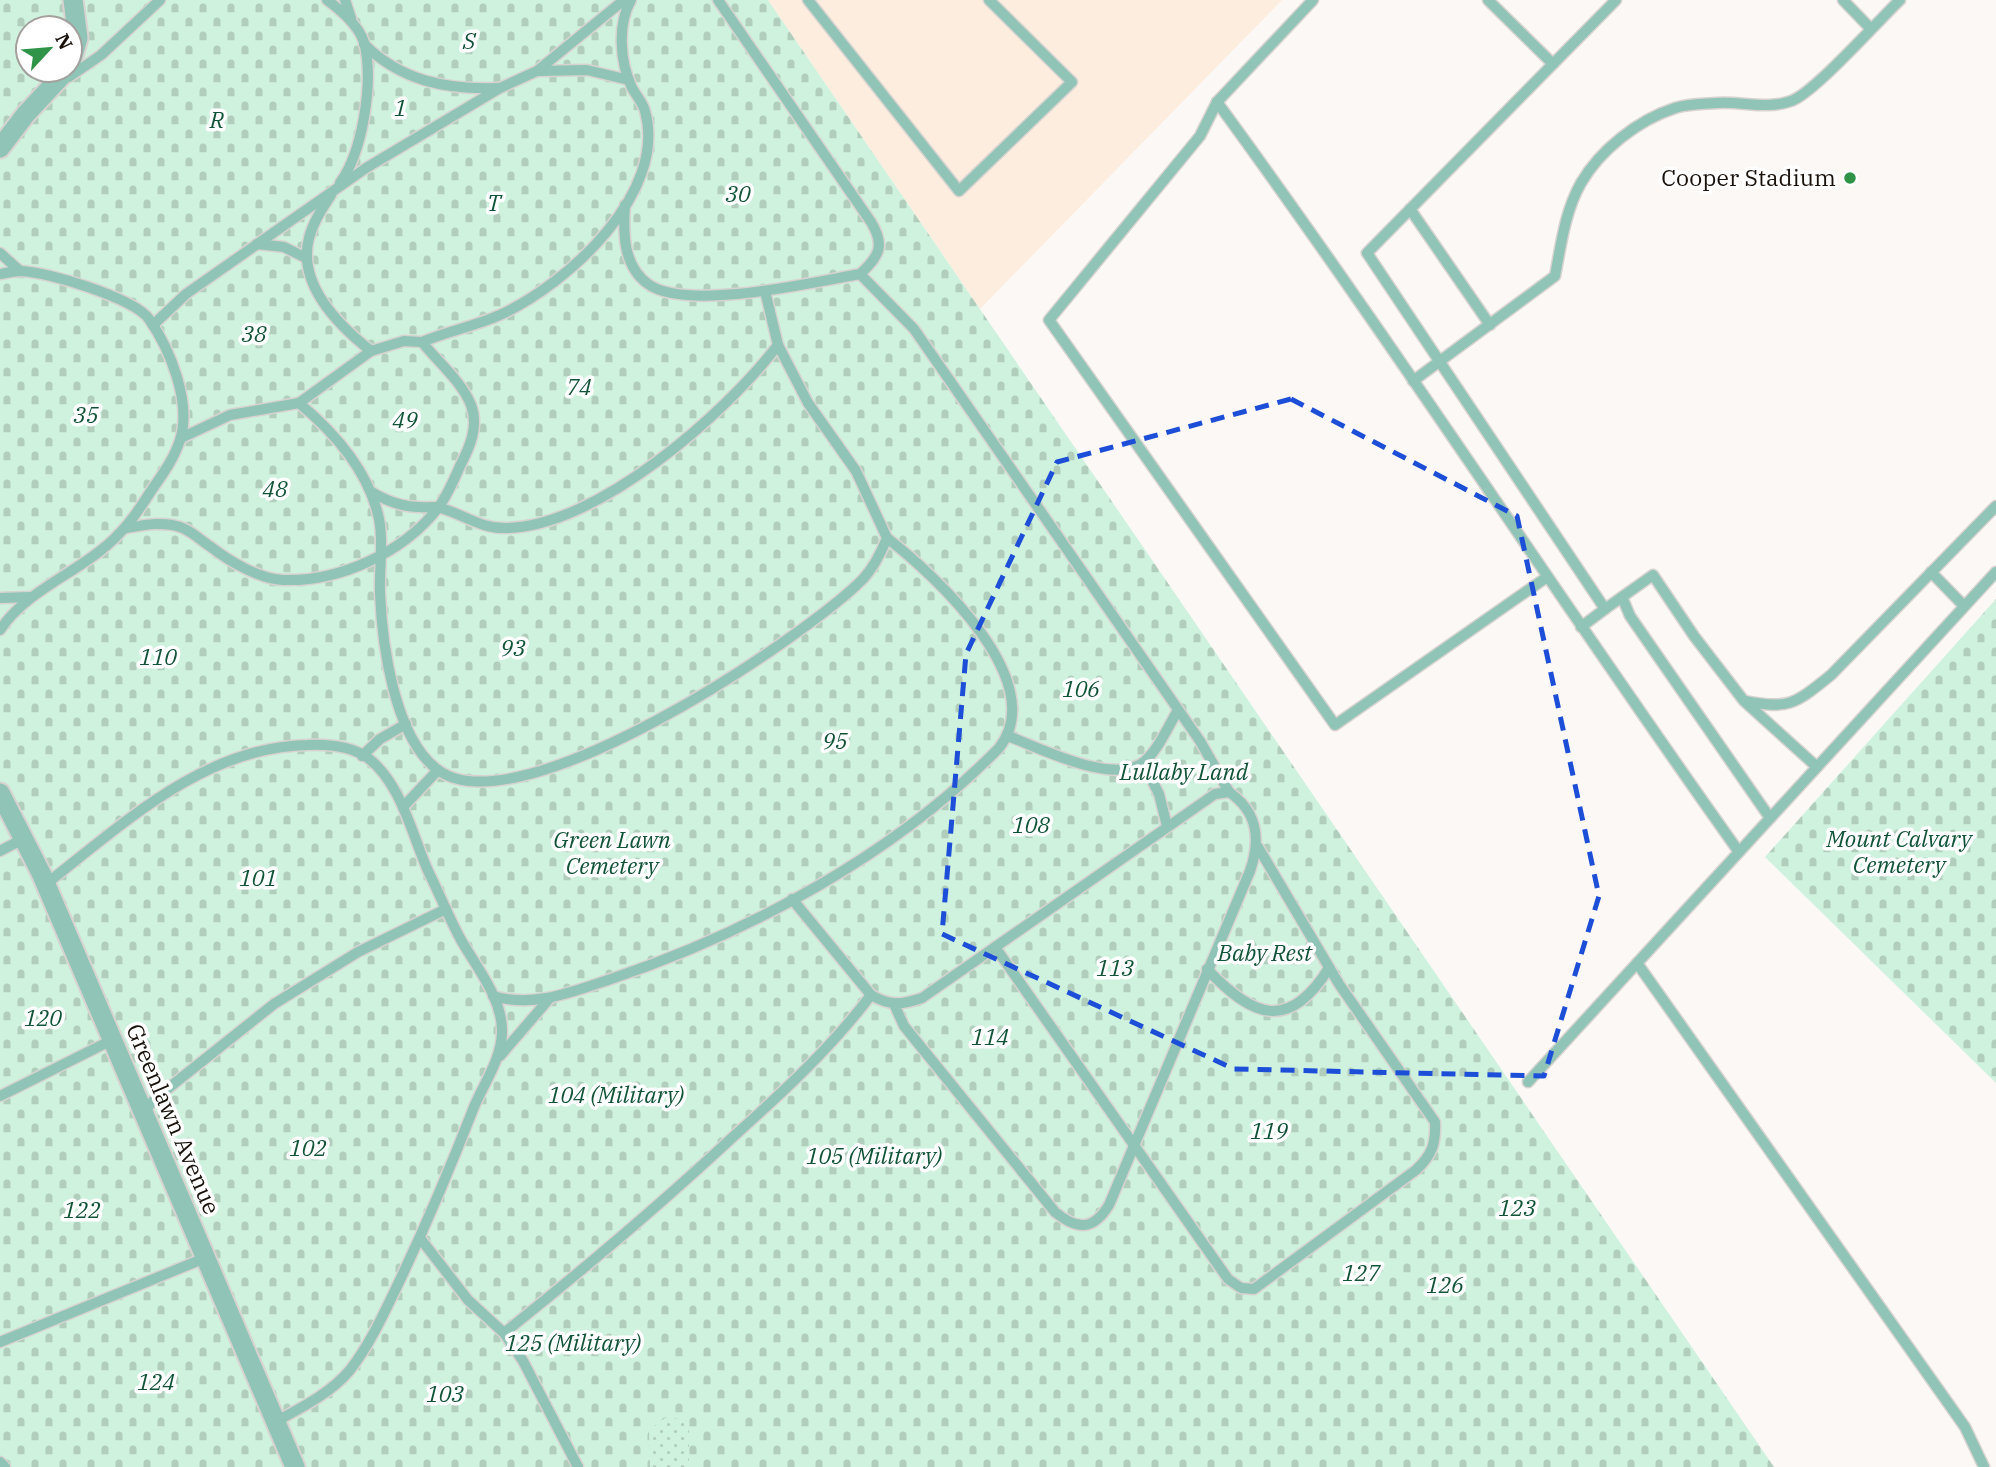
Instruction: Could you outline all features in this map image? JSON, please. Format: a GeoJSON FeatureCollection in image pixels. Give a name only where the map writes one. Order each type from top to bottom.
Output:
{"type":"FeatureCollection","features":[{"type":"Feature","properties":{"kind":"street"},"geometry":{"type":"LineString","coordinates":[[0,148],[9,125],[56,84]]}},
{"type":"Feature","properties":{"kind":"street","name":"Greenlawn Avenue"},"geometry":{"type":"LineString","coordinates":[[0,793],[45,884],[295,1467]]}},
{"type":"Feature","properties":{"kind":"lane"},"geometry":{"type":"LineString","coordinates":[[51,90],[101,55],[160,0]]}},
{"type":"Feature","properties":{"kind":"lane"},"geometry":{"type":"LineString","coordinates":[[327,0],[354,25]]}},
{"type":"Feature","properties":{"kind":"lane"},"geometry":{"type":"LineString","coordinates":[[345,0],[354,25],[365,44],[381,61],[422,81],[468,89],[499,88]]}},
{"type":"Feature","properties":{"kind":"lane"},"geometry":{"type":"LineString","coordinates":[[153,325],[186,294],[334,190],[499,88],[537,71],[624,0]]}},
{"type":"Feature","properties":{"kind":"lane"},"geometry":{"type":"LineString","coordinates":[[181,438],[230,415],[299,403],[370,351],[404,341],[422,342],[493,318],[541,292],[575,267],[625,205],[642,174],[647,155],[645,109],[629,80],[622,47],[622,28],[631,0]]}},
{"type":"Feature","properties":{"kind":"lane"},"geometry":{"type":"LineString","coordinates":[[625,205],[623,230],[627,252],[636,271],[648,284],[666,293],[765,292],[860,274],[870,265],[878,250],[880,237],[718,0]]}},
{"type":"Feature","properties":{"kind":"lane"},"geometry":{"type":"LineString","coordinates":[[808,0],[959,191],[1072,82],[989,0]]}},
{"type":"Feature","properties":{"kind":"lane"},"geometry":{"type":"LineString","coordinates":[[1313,0],[1217,102],[1200,136],[1049,320],[1335,725],[1547,577]]}},
{"type":"Feature","properties":{"kind":"lane"},"geometry":{"type":"LineString","coordinates":[[1488,0],[1553,64]]}},
{"type":"Feature","properties":{"kind":"lane"},"geometry":{"type":"LineString","coordinates":[[1605,609],[1367,253],[1616,0]]}},
{"type":"Feature","properties":{"kind":"lane"},"geometry":{"type":"LineString","coordinates":[[1843,0],[1870,28]]}},
{"type":"Feature","properties":{"kind":"lane"},"geometry":{"type":"LineString","coordinates":[[1412,381],[1555,276],[1566,220],[1581,183],[1606,151],[1634,129],[1676,107],[1721,103],[1765,107],[1793,101],[1821,78],[1900,0]]}},
{"type":"Feature","properties":{"kind":"lane"},"geometry":{"type":"LineString","coordinates":[[365,44],[365,109],[349,170],[315,220],[306,258],[328,310],[345,330],[370,351]]}},
{"type":"Feature","properties":{"kind":"lane"},"geometry":{"type":"LineString","coordinates":[[537,71],[587,70],[629,80]]}},
{"type":"Feature","properties":{"kind":"lane"},"geometry":{"type":"LineString","coordinates":[[1217,102],[1313,234],[1581,627],[1739,852]]}},
{"type":"Feature","properties":{"kind":"lane"},"geometry":{"type":"LineString","coordinates":[[1410,209],[1490,325]]}},
{"type":"Feature","properties":{"kind":"lane"},"geometry":{"type":"LineString","coordinates":[[257,244],[284,247],[306,258]]}},
{"type":"Feature","properties":{"kind":"lane"},"geometry":{"type":"LineString","coordinates":[[0,253],[20,271]]}},
{"type":"Feature","properties":{"kind":"lane"},"geometry":{"type":"LineString","coordinates":[[0,274],[20,271],[99,290],[145,313],[170,359],[183,413],[181,438],[173,458],[127,528],[76,569],[20,605],[0,630]]}},
{"type":"Feature","properties":{"kind":"lane"},"geometry":{"type":"LineString","coordinates":[[860,274],[914,329],[1178,710],[1224,778],[1229,792],[1243,801],[1256,825],[1258,847],[1329,968],[1434,1122],[1434,1148],[1416,1170],[1265,1283],[1254,1289],[1241,1288],[1228,1279],[995,947]]}},
{"type":"Feature","properties":{"kind":"lane"},"geometry":{"type":"LineString","coordinates":[[493,996],[521,1001],[550,998],[651,965],[792,899],[869,853],[920,817],[985,762],[1008,736],[1010,696],[1003,670],[992,648],[925,570],[887,538],[856,471],[808,403],[778,345],[765,292]]}},
{"type":"Feature","properties":{"kind":"lane"},"geometry":{"type":"LineString","coordinates":[[127,528],[147,524],[180,527],[258,574],[279,580],[330,574],[380,555],[414,532],[439,507],[464,459],[475,424],[466,397],[422,342]]}},
{"type":"Feature","properties":{"kind":"lane"},"geometry":{"type":"LineString","coordinates":[[370,491],[400,505],[439,507],[484,526],[528,526],[583,506],[654,463],[721,409],[778,345]]}},
{"type":"Feature","properties":{"kind":"lane"},"geometry":{"type":"LineString","coordinates":[[299,403],[340,444],[360,470],[370,491],[379,519],[380,596],[384,635],[391,674],[406,724],[419,748],[438,770],[461,779],[491,781],[566,762],[657,721],[754,664],[841,598],[877,560],[887,538]]}},
{"type":"Feature","properties":{"kind":"lane"},"geometry":{"type":"LineString","coordinates":[[1744,701],[1776,707],[1801,699],[1831,675],[1996,506]]}},
{"type":"Feature","properties":{"kind":"lane"},"geometry":{"type":"LineString","coordinates":[[1931,572],[1964,606]]}},
{"type":"Feature","properties":{"kind":"lane"},"geometry":{"type":"LineString","coordinates":[[1528,1082],[1996,572]]}},
{"type":"Feature","properties":{"kind":"lane"},"geometry":{"type":"LineString","coordinates":[[1581,627],[1653,575],[1694,636],[1744,701],[1817,767]]}},
{"type":"Feature","properties":{"kind":"lane"},"geometry":{"type":"LineString","coordinates":[[0,598],[34,596]]}},
{"type":"Feature","properties":{"kind":"lane"},"geometry":{"type":"LineString","coordinates":[[1622,597],[1630,616],[1770,818]]}},
{"type":"Feature","properties":{"kind":"lane"},"geometry":{"type":"LineString","coordinates":[[1008,736],[1099,768],[1116,770],[1143,763],[1178,710]]}},
{"type":"Feature","properties":{"kind":"lane"},"geometry":{"type":"LineString","coordinates":[[362,756],[380,739],[406,724]]}},
{"type":"Feature","properties":{"kind":"lane"},"geometry":{"type":"LineString","coordinates":[[45,884],[164,794],[226,761],[285,745],[320,744],[349,749],[362,756],[385,779],[403,807],[446,909],[493,996],[502,1032],[498,1059]]}},
{"type":"Feature","properties":{"kind":"lane"},"geometry":{"type":"LineString","coordinates":[[1143,763],[1158,794],[1167,826]]}},
{"type":"Feature","properties":{"kind":"lane"},"geometry":{"type":"LineString","coordinates":[[403,807],[438,770]]}},
{"type":"Feature","properties":{"kind":"lane"},"geometry":{"type":"LineString","coordinates":[[792,899],[871,995],[886,1004],[922,999],[1167,826],[1215,794],[1229,792]]}},
{"type":"Feature","properties":{"kind":"lane"},"geometry":{"type":"LineString","coordinates":[[0,850],[23,838]]}},
{"type":"Feature","properties":{"kind":"lane"},"geometry":{"type":"LineString","coordinates":[[894,1004],[913,1037],[1055,1212],[1071,1224],[1086,1225],[1100,1219],[1109,1205],[1258,847]]}},
{"type":"Feature","properties":{"kind":"lane"},"geometry":{"type":"LineString","coordinates":[[143,1112],[156,1098],[274,1004],[358,952],[446,909]]}},
{"type":"Feature","properties":{"kind":"lane"},"geometry":{"type":"LineString","coordinates":[[1637,963],[1965,1427],[1984,1467]]}},
{"type":"Feature","properties":{"kind":"lane"},"geometry":{"type":"LineString","coordinates":[[1207,969],[1251,1006],[1272,1013],[1288,1010],[1318,985],[1329,968]]}},
{"type":"Feature","properties":{"kind":"lane"},"geometry":{"type":"LineString","coordinates":[[504,1334],[617,1242],[737,1134],[815,1061],[871,995]]}},
{"type":"Feature","properties":{"kind":"lane"},"geometry":{"type":"LineString","coordinates":[[275,1422],[307,1404],[348,1372],[366,1348],[420,1238],[481,1090],[498,1059],[550,998]]}},
{"type":"Feature","properties":{"kind":"lane"},"geometry":{"type":"LineString","coordinates":[[0,1096],[112,1040]]}},
{"type":"Feature","properties":{"kind":"lane"},"geometry":{"type":"LineString","coordinates":[[420,1238],[468,1300],[504,1334],[523,1361],[578,1467]]}},
{"type":"Feature","properties":{"kind":"lane"},"geometry":{"type":"LineString","coordinates":[[0,1342],[205,1258]]}},
{"type":"Feature","properties":{"kind":"lane"},"geometry":{"type":"LineString","coordinates":[[0,1462],[5,1467]]}},
{"type":"Feature","properties":{"kind":"highlighted area"},"geometry":{"type":"Polygon","coordinates":[[[1291,399],[1517,516],[1599,896],[1544,1076],[1234,1069],[942,934],[966,654],[1057,462],[1291,399]]]}},
{"type":"Feature","properties":{"kind":"shaded area"},"geometry":{"type":"Polygon","coordinates":[[[768,0],[1282,0],[980,309],[768,0]]]}},
{"type":"Feature","properties":{"kind":"green space","name":"Green Lawn Cemetery"},"geometry":{"type":"Polygon","coordinates":[[[0,0],[768,0],[1774,1467],[0,1467],[0,0]]]}},
{"type":"Feature","properties":{"kind":"green space","name":"Mount Calvary Cemetery"},"geometry":{"type":"Polygon","coordinates":[[[1996,599],[1996,1083],[1765,857],[1996,599]]]}},
{"type":"Feature","properties":{"kind":"green space"},"geometry":{"type":"Polygon","coordinates":[[[665,1418],[689,1419],[689,1467],[650,1467],[649,1430],[665,1418]]]}},
{"type":"Feature","properties":{"kind":"place","name":"Cooper Stadium"},"geometry":{"type":"Point","coordinates":[1850,178]}},
{"type":"Feature","properties":{"kind":"park label","name":"S"},"geometry":{"type":"Point","coordinates":[469,41]}},
{"type":"Feature","properties":{"kind":"park label","name":"1"},"geometry":{"type":"Point","coordinates":[400,108]}},
{"type":"Feature","properties":{"kind":"park label","name":"R"},"geometry":{"type":"Point","coordinates":[217,120]}},
{"type":"Feature","properties":{"kind":"park label","name":"30"},"geometry":{"type":"Point","coordinates":[738,194]}},
{"type":"Feature","properties":{"kind":"park label","name":"T"},"geometry":{"type":"Point","coordinates":[494,203]}},
{"type":"Feature","properties":{"kind":"park label","name":"38"},"geometry":{"type":"Point","coordinates":[254,334]}},
{"type":"Feature","properties":{"kind":"park label","name":"74"},"geometry":{"type":"Point","coordinates":[579,387]}},
{"type":"Feature","properties":{"kind":"park label","name":"35"},"geometry":{"type":"Point","coordinates":[86,415]}},
{"type":"Feature","properties":{"kind":"park label","name":"49"},"geometry":{"type":"Point","coordinates":[405,420]}},
{"type":"Feature","properties":{"kind":"park label","name":"48"},"geometry":{"type":"Point","coordinates":[275,489]}},
{"type":"Feature","properties":{"kind":"park label","name":"93"},"geometry":{"type":"Point","coordinates":[513,648]}},
{"type":"Feature","properties":{"kind":"park label","name":"110"},"geometry":{"type":"Point","coordinates":[158,657]}},
{"type":"Feature","properties":{"kind":"park label","name":"106"},"geometry":{"type":"Point","coordinates":[1081,689]}},
{"type":"Feature","properties":{"kind":"park label","name":"95"},"geometry":{"type":"Point","coordinates":[835,741]}},
{"type":"Feature","properties":{"kind":"park label","name":"Lullaby Land"},"geometry":{"type":"Point","coordinates":[1184,772]}},
{"type":"Feature","properties":{"kind":"park label","name":"108"},"geometry":{"type":"Point","coordinates":[1031,825]}},
{"type":"Feature","properties":{"kind":"park label","name":"101"},"geometry":{"type":"Point","coordinates":[258,878]}},
{"type":"Feature","properties":{"kind":"park label","name":"Baby Rest"},"geometry":{"type":"Point","coordinates":[1265,953]}},
{"type":"Feature","properties":{"kind":"park label","name":"113"},"geometry":{"type":"Point","coordinates":[1115,968]}},
{"type":"Feature","properties":{"kind":"park label","name":"120"},"geometry":{"type":"Point","coordinates":[43,1018]}},
{"type":"Feature","properties":{"kind":"park label","name":"114"},"geometry":{"type":"Point","coordinates":[990,1037]}},
{"type":"Feature","properties":{"kind":"park label","name":"104 (Military)"},"geometry":{"type":"Point","coordinates":[616,1095]}},
{"type":"Feature","properties":{"kind":"park label","name":"119"},"geometry":{"type":"Point","coordinates":[1269,1131]}},
{"type":"Feature","properties":{"kind":"park label","name":"102"},"geometry":{"type":"Point","coordinates":[308,1148]}},
{"type":"Feature","properties":{"kind":"park label","name":"105 (Military)"},"geometry":{"type":"Point","coordinates":[874,1156]}},
{"type":"Feature","properties":{"kind":"park label","name":"123"},"geometry":{"type":"Point","coordinates":[1517,1208]}},
{"type":"Feature","properties":{"kind":"park label","name":"122"},"geometry":{"type":"Point","coordinates":[82,1210]}},
{"type":"Feature","properties":{"kind":"park label","name":"127"},"geometry":{"type":"Point","coordinates":[1361,1273]}},
{"type":"Feature","properties":{"kind":"park label","name":"126"},"geometry":{"type":"Point","coordinates":[1445,1285]}},
{"type":"Feature","properties":{"kind":"park label","name":"125 (Military)"},"geometry":{"type":"Point","coordinates":[573,1343]}},
{"type":"Feature","properties":{"kind":"park label","name":"124"},"geometry":{"type":"Point","coordinates":[156,1382]}},
{"type":"Feature","properties":{"kind":"park label","name":"103"},"geometry":{"type":"Point","coordinates":[445,1394]}}]}
